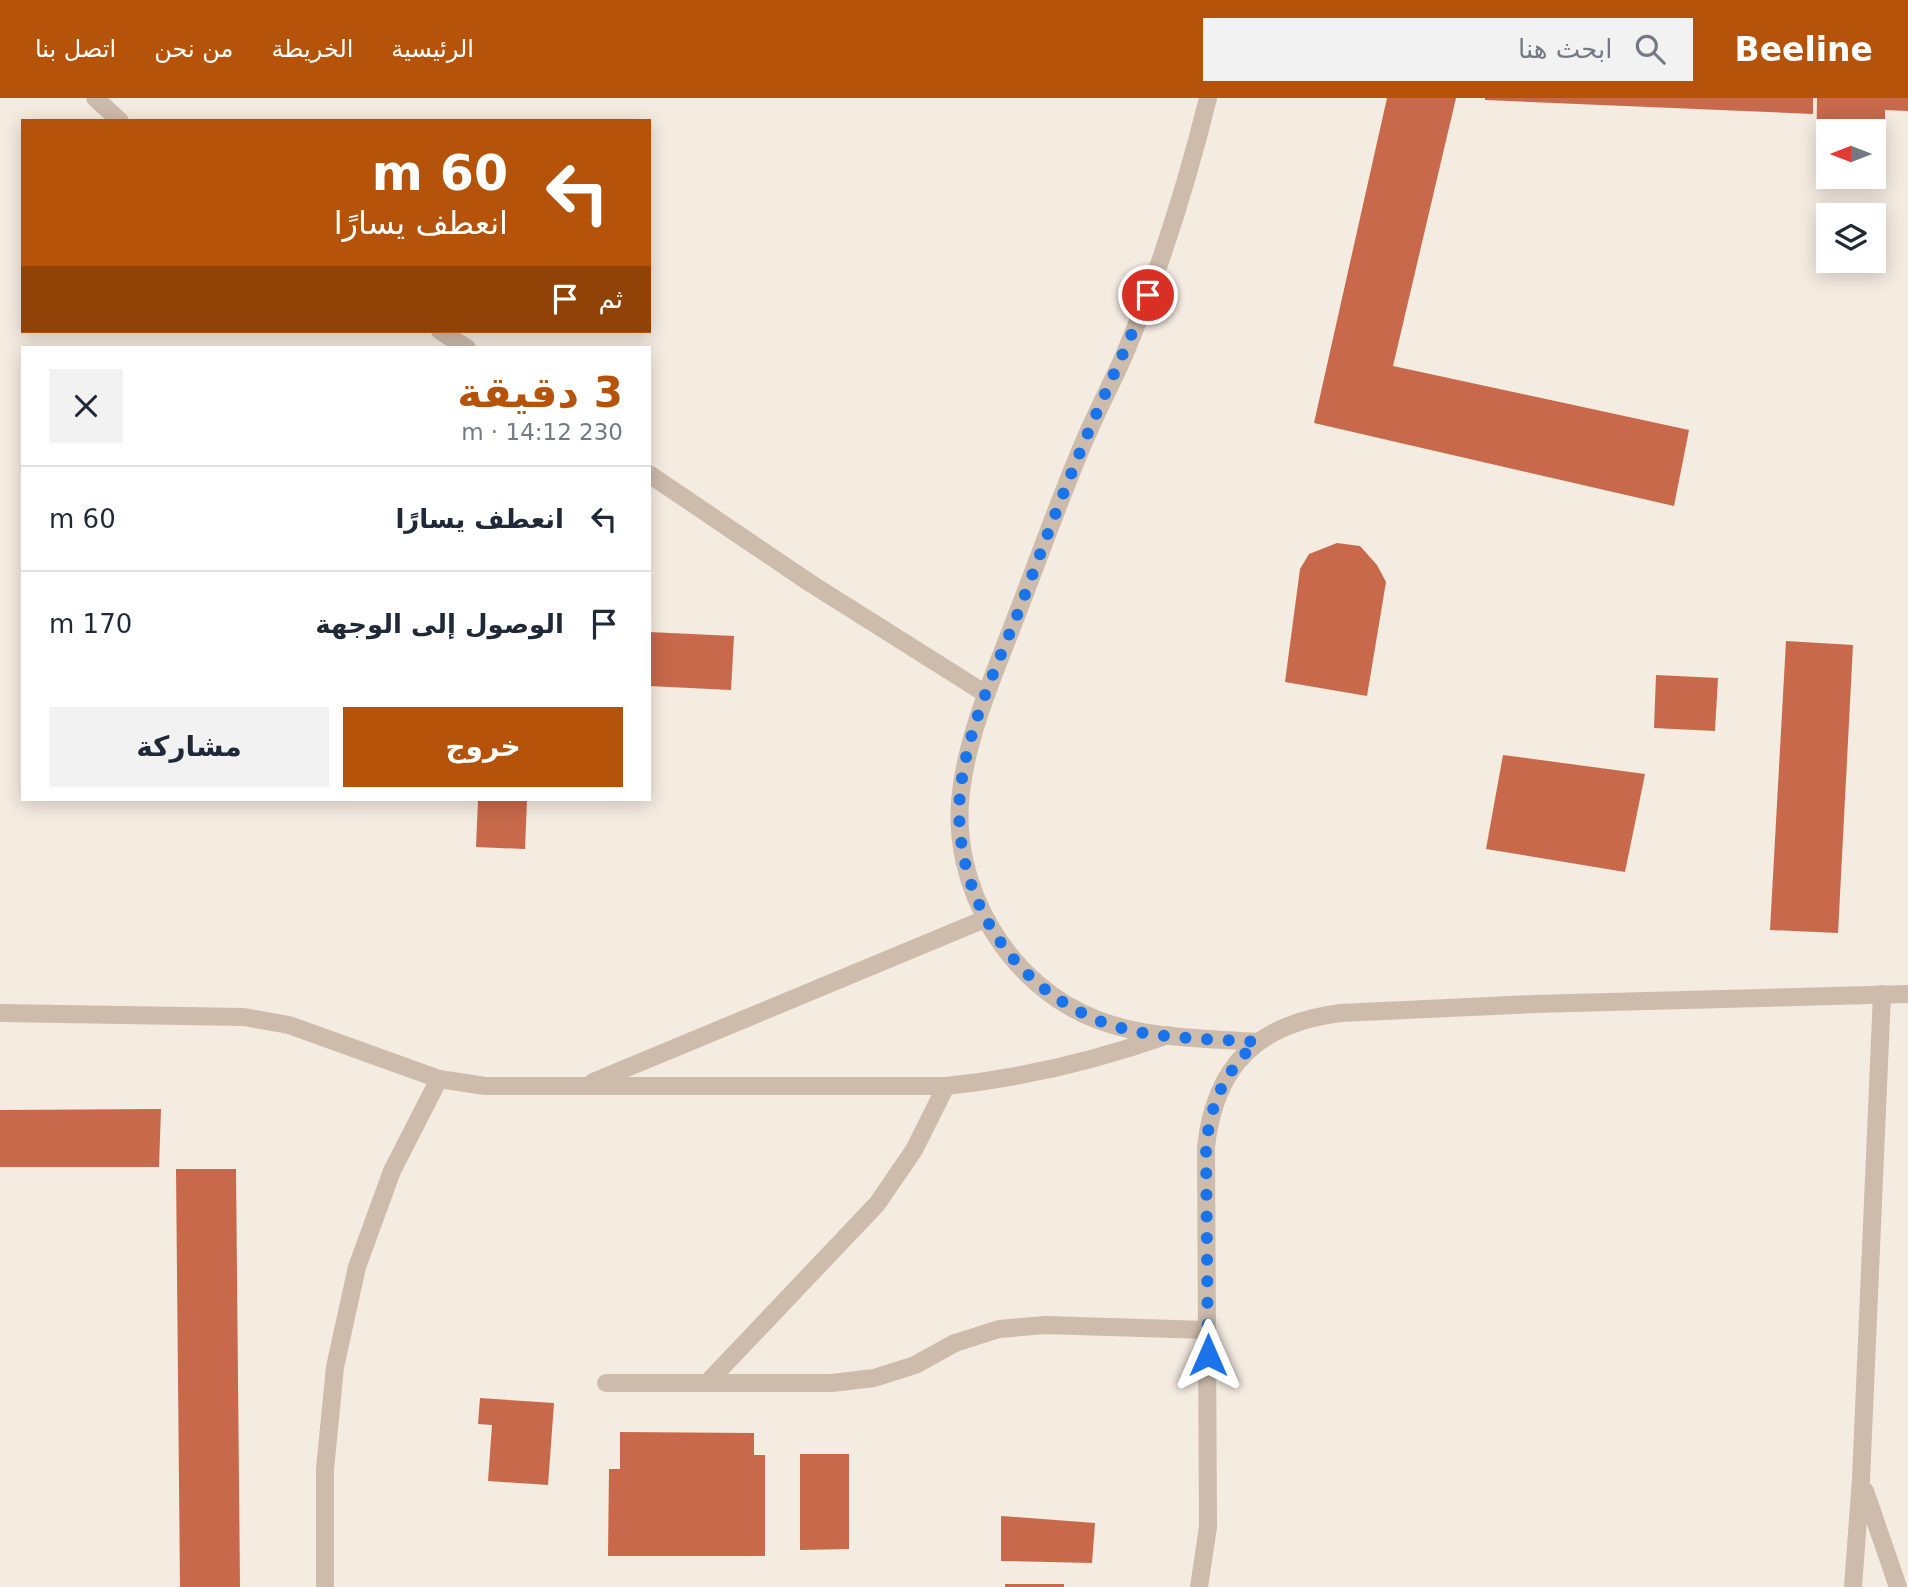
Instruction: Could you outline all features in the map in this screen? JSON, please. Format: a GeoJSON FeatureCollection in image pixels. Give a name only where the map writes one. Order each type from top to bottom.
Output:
{"type":"FeatureCollection","features":[{"type":"Feature","properties":{"kind":"street"},"geometry":{"type":"LineString","coordinates":[[95,98],[118,119]]}},
{"type":"Feature","properties":{"kind":"street"},"geometry":{"type":"LineString","coordinates":[[1208,98],[1187,183],[1157,273],[1122,360],[1083,444],[986,694],[969,751],[960,794],[960,837],[967,869],[985,919],[1006,951],[1031,978],[1062,1002],[1095,1019],[1131,1031],[1256,1042]]}},
{"type":"Feature","properties":{"kind":"street"},"geometry":{"type":"LineString","coordinates":[[443,333],[464,346]]}},
{"type":"Feature","properties":{"kind":"street"},"geometry":{"type":"LineString","coordinates":[[651,475],[810,583],[986,694]]}},
{"type":"Feature","properties":{"kind":"street"},"geometry":{"type":"LineString","coordinates":[[583,1086],[985,919]]}},
{"type":"Feature","properties":{"kind":"street"},"geometry":{"type":"LineString","coordinates":[[1853,1587],[1861,1479],[1882,994]]}},
{"type":"Feature","properties":{"kind":"street"},"geometry":{"type":"LineString","coordinates":[[1199,1587],[1208,1527],[1206,1147],[1209,1117],[1219,1089],[1236,1063],[1256,1042],[1292,1023],[1310,1017],[1341,1013],[1534,1004],[1908,994]]}},
{"type":"Feature","properties":{"kind":"street"},"geometry":{"type":"LineString","coordinates":[[0,1013],[244,1017],[289,1024],[439,1079],[485,1086],[946,1086],[1003,1080],[1059,1069],[1168,1035]]}},
{"type":"Feature","properties":{"kind":"street"},"geometry":{"type":"LineString","coordinates":[[325,1587],[324,1469],[340,1342],[357,1267],[392,1171],[439,1079]]}},
{"type":"Feature","properties":{"kind":"street"},"geometry":{"type":"LineString","coordinates":[[708,1382],[877,1205],[914,1150],[946,1086]]}},
{"type":"Feature","properties":{"kind":"street"},"geometry":{"type":"LineString","coordinates":[[606,1383],[832,1383],[874,1378],[915,1365],[955,1342],[999,1329],[1045,1325],[1207,1330]]}},
{"type":"Feature","properties":{"kind":"street"},"geometry":{"type":"LineString","coordinates":[[1861,1479],[1898,1587]]}},
{"type":"Feature","properties":{"kind":"building"},"geometry":{"type":"Polygon","coordinates":[[[1387,98],[1456,98],[1393,366],[1689,430],[1674,506],[1314,423],[1387,98]]]}},
{"type":"Feature","properties":{"kind":"building"},"geometry":{"type":"Polygon","coordinates":[[[1813,98],[1813,114],[1485,100],[1813,98]]]}},
{"type":"Feature","properties":{"kind":"building"},"geometry":{"type":"Polygon","coordinates":[[[1817,98],[1908,98],[1908,111],[1885,110],[1885,119],[1817,119],[1817,98]]]}},
{"type":"Feature","properties":{"kind":"building"},"geometry":{"type":"Polygon","coordinates":[[[1337,543],[1360,546],[1377,565],[1386,582],[1367,696],[1285,682],[1300,569],[1309,554],[1337,543]]]}},
{"type":"Feature","properties":{"kind":"building"},"geometry":{"type":"Polygon","coordinates":[[[651,632],[734,636],[731,690],[651,686],[651,632]]]}},
{"type":"Feature","properties":{"kind":"building"},"geometry":{"type":"Polygon","coordinates":[[[1786,641],[1853,645],[1838,933],[1770,930],[1786,641]]]}},
{"type":"Feature","properties":{"kind":"building"},"geometry":{"type":"Polygon","coordinates":[[[1656,675],[1718,678],[1715,731],[1654,728],[1656,675]]]}},
{"type":"Feature","properties":{"kind":"building"},"geometry":{"type":"Polygon","coordinates":[[[1503,755],[1645,774],[1625,872],[1486,849],[1503,755]]]}},
{"type":"Feature","properties":{"kind":"building"},"geometry":{"type":"Polygon","coordinates":[[[478,801],[527,801],[525,849],[476,847],[478,801]]]}},
{"type":"Feature","properties":{"kind":"building"},"geometry":{"type":"Polygon","coordinates":[[[161,1109],[159,1167],[0,1167],[0,1110],[161,1109]]]}},
{"type":"Feature","properties":{"kind":"building"},"geometry":{"type":"Polygon","coordinates":[[[176,1169],[236,1169],[240,1587],[180,1587],[176,1169]]]}},
{"type":"Feature","properties":{"kind":"building"},"geometry":{"type":"Polygon","coordinates":[[[480,1398],[554,1403],[548,1485],[488,1481],[492,1425],[478,1424],[480,1398]]]}},
{"type":"Feature","properties":{"kind":"building"},"geometry":{"type":"Polygon","coordinates":[[[620,1432],[754,1433],[754,1455],[765,1455],[765,1556],[608,1556],[609,1469],[620,1469],[620,1432]]]}},
{"type":"Feature","properties":{"kind":"building"},"geometry":{"type":"Polygon","coordinates":[[[800,1454],[849,1454],[849,1549],[800,1550],[800,1454]]]}},
{"type":"Feature","properties":{"kind":"building"},"geometry":{"type":"Polygon","coordinates":[[[1001,1516],[1095,1523],[1092,1563],[1001,1561],[1001,1516]]]}},
{"type":"Feature","properties":{"kind":"building"},"geometry":{"type":"Polygon","coordinates":[[[1005,1584],[1064,1584],[1064,1587],[1005,1587],[1005,1584]]]}},
{"type":"Feature","properties":{"kind":"route"},"geometry":{"type":"LineString","coordinates":[[1148,295],[1122,360],[1083,444],[986,694],[969,751],[960,794],[960,837],[969,879],[985,919],[1018,965],[1062,1002],[1095,1019],[1131,1031],[1256,1042],[1227,1076],[1209,1117],[1206,1147],[1208,1355]]}}]}
